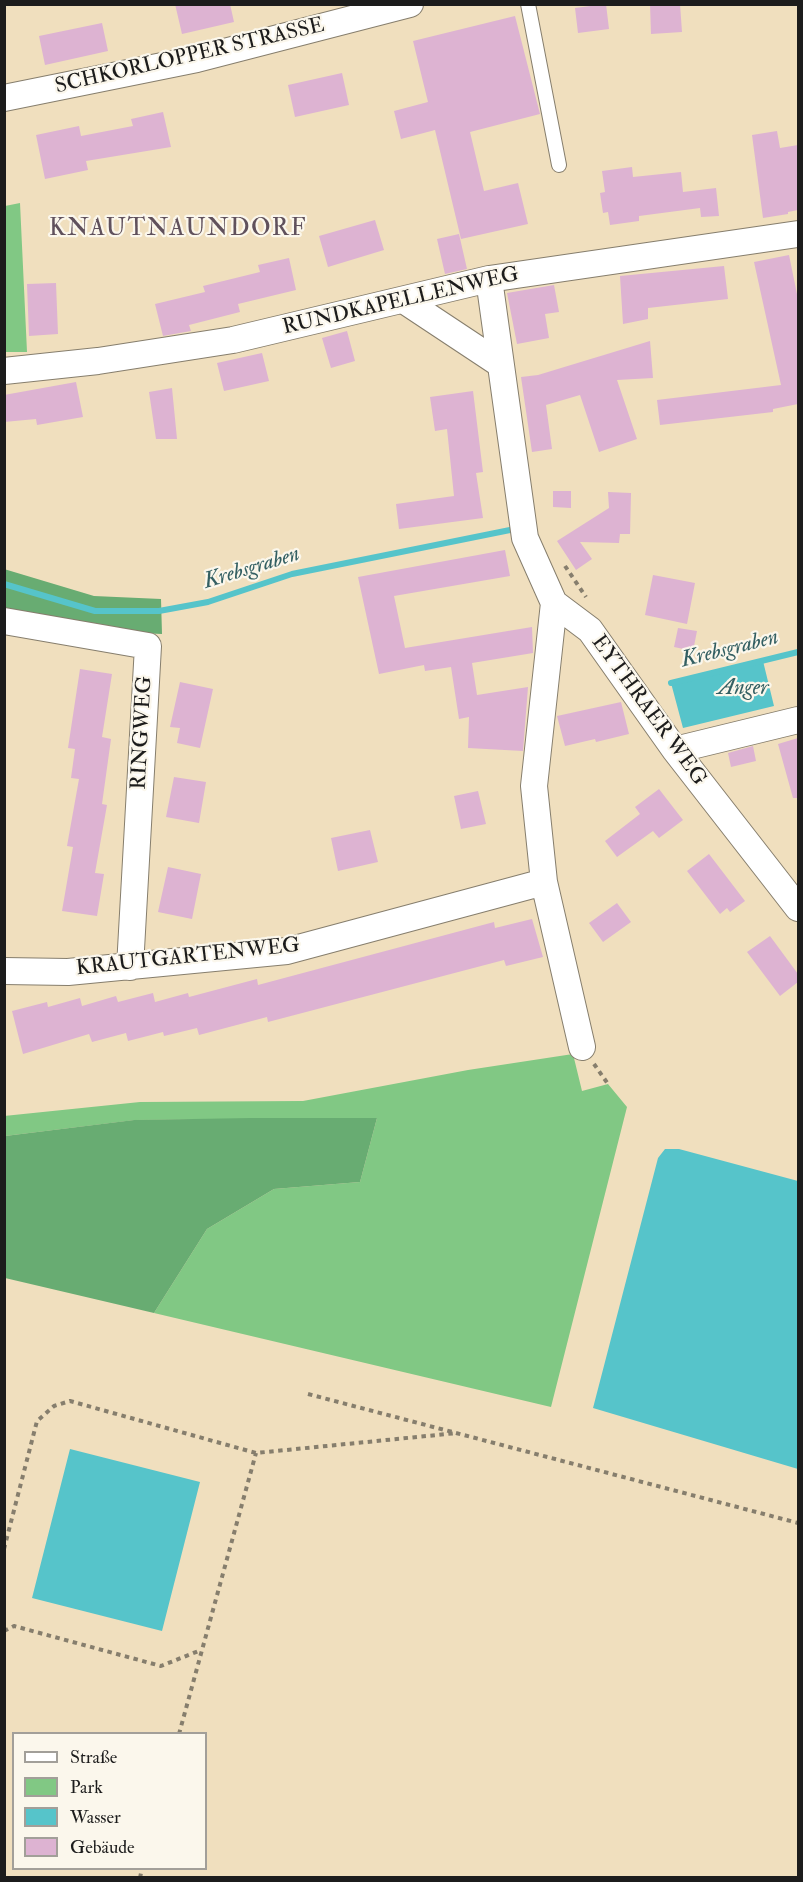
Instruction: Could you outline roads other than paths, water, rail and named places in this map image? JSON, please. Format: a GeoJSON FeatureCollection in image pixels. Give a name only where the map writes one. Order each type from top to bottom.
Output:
{"type":"FeatureCollection","features":[{"type":"Feature","properties":{"kind":"street","name":"SCHKORLOPPER STRASSE"},"geometry":{"type":"LineString","coordinates":[[4,98],[197,59],[410,4]]}},
{"type":"Feature","properties":{"kind":"street","name":"RUNDKAPELLENWEG"},"geometry":{"type":"LineString","coordinates":[[4,371],[98,362],[233,340],[405,301],[489,279],[798,234]]}},
{"type":"Feature","properties":{"kind":"street","name":"EYTHRAER WEG"},"geometry":{"type":"LineString","coordinates":[[489,279],[525,538],[554,603],[590,630],[675,750],[798,908]]}},
{"type":"Feature","properties":{"kind":"street"},"geometry":{"type":"LineString","coordinates":[[405,301],[500,364]]}},
{"type":"Feature","properties":{"kind":"street"},"geometry":{"type":"LineString","coordinates":[[554,603],[534,786],[544,882],[582,1047]]}},
{"type":"Feature","properties":{"kind":"street","name":"RINGWEG"},"geometry":{"type":"LineString","coordinates":[[4,621],[148,646],[130,967]]}},
{"type":"Feature","properties":{"kind":"street"},"geometry":{"type":"LineString","coordinates":[[675,750],[798,720]]}},
{"type":"Feature","properties":{"kind":"street","name":"KRAUTGARTENWEG"},"geometry":{"type":"LineString","coordinates":[[4,971],[68,972],[287,951],[544,882]]}},
{"type":"Feature","properties":{"kind":"lane"},"geometry":{"type":"LineString","coordinates":[[528,4],[559,165]]}},
{"type":"Feature","properties":{"kind":"water","name":"Anger"},"geometry":{"type":"Polygon","coordinates":[[[763,661],[774,706],[683,728],[671,683],[763,661]]]}},
{"type":"Feature","properties":{"kind":"water"},"geometry":{"type":"Polygon","coordinates":[[[665,1149],[679,1149],[798,1181],[798,1469],[593,1408],[658,1158],[665,1149]]]}},
{"type":"Feature","properties":{"kind":"water"},"geometry":{"type":"Polygon","coordinates":[[[70,1449],[200,1482],[162,1631],[32,1598],[70,1449]]]}},
{"type":"Feature","properties":{"kind":"waterway","name":"Krebsgraben"},"geometry":{"type":"LineString","coordinates":[[4,584],[95,611],[159,611],[208,602],[292,574],[510,530]]}},
{"type":"Feature","properties":{"kind":"waterway","name":"Krebsgraben"},"geometry":{"type":"LineString","coordinates":[[671,683],[798,652]]}},
{"type":"Feature","properties":{"kind":"district","name":"KNAUTNAUNDORF"},"geometry":{"type":"Point","coordinates":[178,230]}}]}
